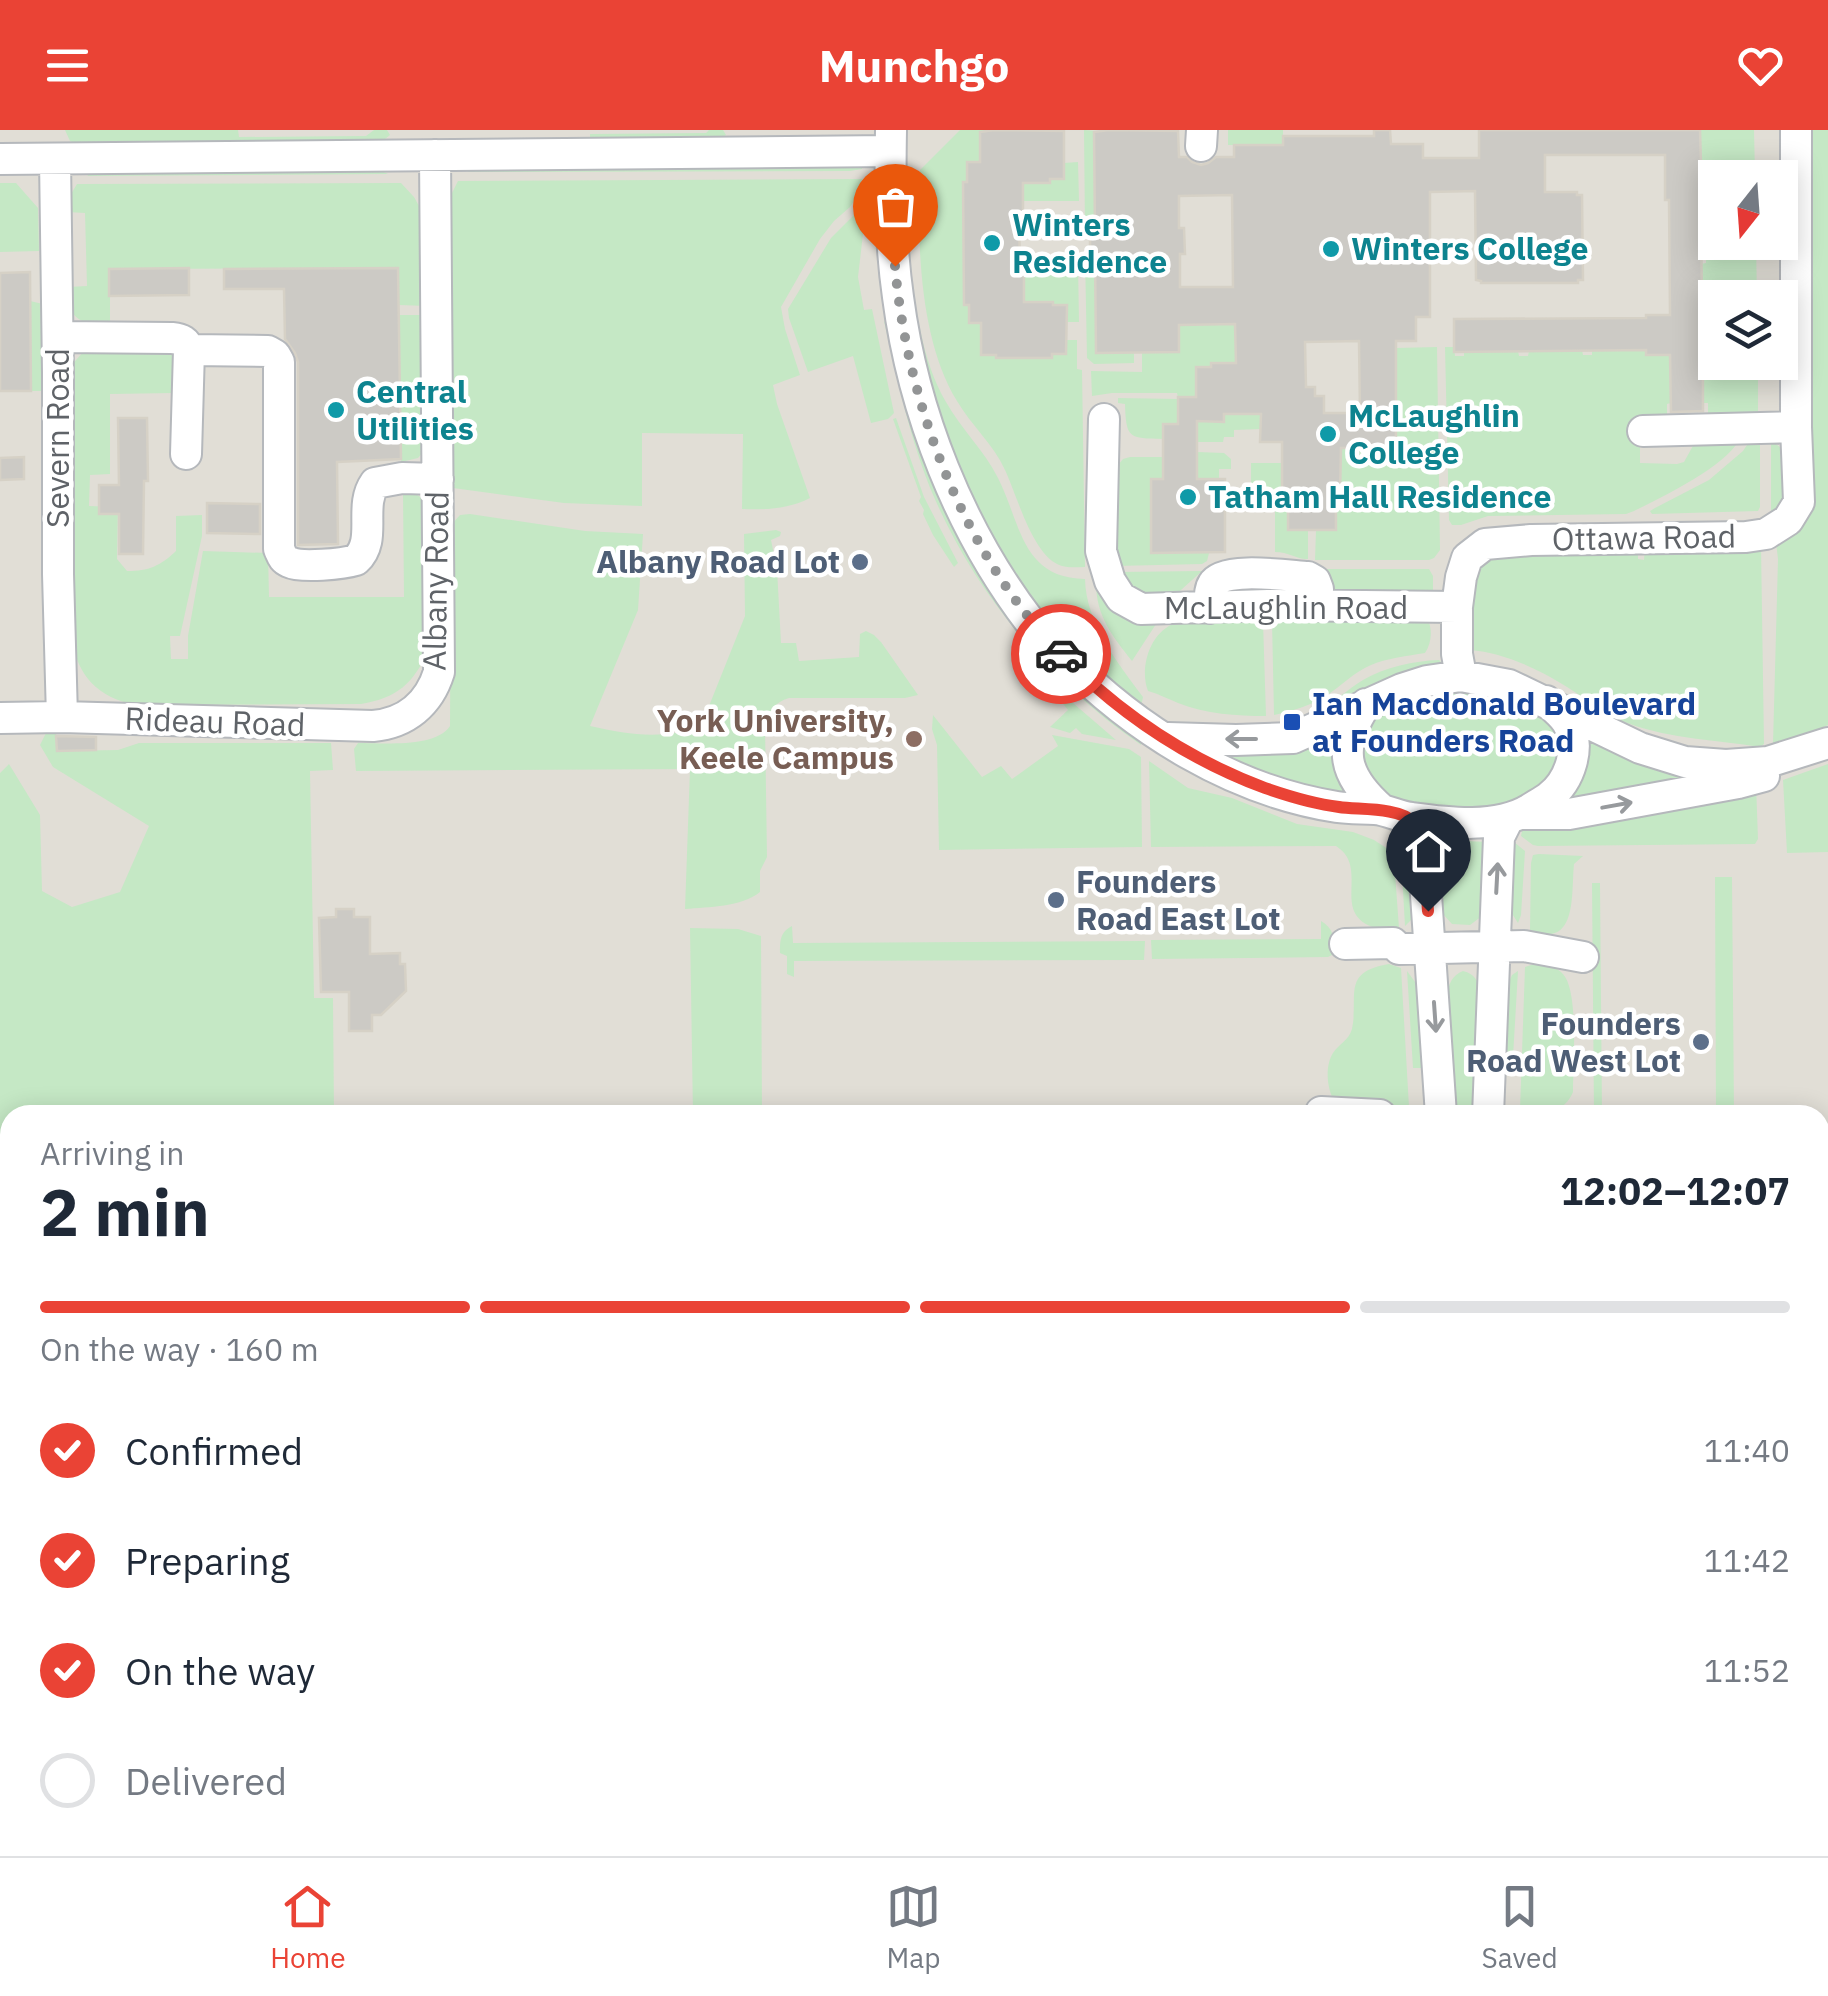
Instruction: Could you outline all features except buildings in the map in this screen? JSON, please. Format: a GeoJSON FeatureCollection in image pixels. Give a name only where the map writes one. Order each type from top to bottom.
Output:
{"type":"FeatureCollection","features":[{"type":"Feature","properties":{"kind":"street","name":"Ottawa Road"},"geometry":{"type":"LineString","coordinates":[[1460,676],[1456,607],[1461,576],[1468,558],[1484,544],[1740,538],[1766,534],[1788,520],[1799,502],[1796,130]]}},
{"type":"Feature","properties":{"kind":"street"},"geometry":{"type":"LineString","coordinates":[[0,159],[420,147],[890,141],[898,298],[916,385],[961,508],[984,554],[1033,626],[1083,676],[1146,728],[1199,758],[1267,788],[1338,807],[1462,822],[1569,814],[1738,783],[1828,746]]}},
{"type":"Feature","properties":{"kind":"street","name":"Albany Road"},"geometry":{"type":"LineString","coordinates":[[420,147],[438,479],[439,672],[423,703]]}},
{"type":"Feature","properties":{"kind":"street","name":"Severn Road"},"geometry":{"type":"LineString","coordinates":[[55,159],[62,717]]}},
{"type":"Feature","properties":{"kind":"street"},"geometry":{"type":"LineString","coordinates":[[58,337],[172,338],[188,344],[186,454]]}},
{"type":"Feature","properties":{"kind":"street"},"geometry":{"type":"LineString","coordinates":[[190,350],[268,351],[279,362],[279,548],[290,563],[356,560],[366,547],[366,508],[375,483],[402,478],[438,479]]}},
{"type":"Feature","properties":{"kind":"street","name":"McLaughlin Road"},"geometry":{"type":"LineString","coordinates":[[1104,419],[1102,551],[1110,581],[1121,598],[1141,608],[1456,607]]}},
{"type":"Feature","properties":{"kind":"street"},"geometry":{"type":"LineString","coordinates":[[1643,431],[1796,426]]}},
{"type":"Feature","properties":{"kind":"street"},"geometry":{"type":"LineString","coordinates":[[1165,738],[1293,738],[1426,681],[1460,676],[1509,685],[1640,748],[1685,762],[1768,762],[1828,746]]}},
{"type":"Feature","properties":{"kind":"street"},"geometry":{"type":"LineString","coordinates":[[1488,1105],[1500,837],[1514,817],[1551,796],[1562,784],[1571,766],[1574,746],[1570,727],[1546,701]]}},
{"type":"Feature","properties":{"kind":"street","name":"Rideau Road"},"geometry":{"type":"LineString","coordinates":[[0,718],[372,726],[398,721],[423,703]]}},
{"type":"Feature","properties":{"kind":"street"},"geometry":{"type":"LineString","coordinates":[[1366,704],[1348,737],[1349,770],[1365,795],[1422,836],[1440,1105]]}},
{"type":"Feature","properties":{"kind":"street"},"geometry":{"type":"LineString","coordinates":[[1345,952],[1393,958],[1399,949],[1524,946],[1582,957]]}},
{"type":"Feature","properties":{"kind":"shaded area","name":"York University, Keele Campus"},"geometry":{"type":"Polygon","coordinates":[[[0,130],[1828,130],[1828,1105],[0,1105],[0,130]]]}},
{"type":"Feature","properties":{"kind":"green space"},"geometry":{"type":"Polygon","coordinates":[[[65,130],[238,130],[239,137],[366,136],[374,130],[387,130],[390,135],[380,143],[78,145],[70,141],[65,130]]]}},
{"type":"Feature","properties":{"kind":"green space"},"geometry":{"type":"Polygon","coordinates":[[[723,130],[726,135],[716,141],[590,141],[590,134],[723,130]]]}},
{"type":"Feature","properties":{"kind":"green space"},"geometry":{"type":"Polygon","coordinates":[[[960,130],[994,130],[980,132],[980,162],[967,182],[963,182],[964,305],[969,305],[969,323],[981,323],[981,354],[996,358],[1051,358],[1052,354],[1066,354],[1066,340],[1077,340],[1077,369],[1082,370],[1085,567],[1062,566],[1052,561],[1034,539],[1000,461],[957,401],[935,349],[920,258],[920,170],[960,130]]]}},
{"type":"Feature","properties":{"kind":"green space"},"geometry":{"type":"Polygon","coordinates":[[[1084,130],[1109,132],[1095,132],[1095,230],[1085,230],[1084,130]]]}},
{"type":"Feature","properties":{"kind":"green space"},"geometry":{"type":"Polygon","coordinates":[[[1228,130],[1283,130],[1283,146],[1228,145],[1228,130]]]}},
{"type":"Feature","properties":{"kind":"green space"},"geometry":{"type":"Polygon","coordinates":[[[1700,130],[1754,130],[1755,160],[1701,160],[1700,130]]]}},
{"type":"Feature","properties":{"kind":"green space"},"geometry":{"type":"Polygon","coordinates":[[[1806,130],[1828,130],[1828,725],[1794,740],[1773,744],[1776,542],[1791,532],[1806,130]]]}},
{"type":"Feature","properties":{"kind":"green space"},"geometry":{"type":"Polygon","coordinates":[[[1078,162],[1079,201],[1019,201],[1011,183],[1064,179],[1064,163],[1078,162]]]}},
{"type":"Feature","properties":{"kind":"green space"},"geometry":{"type":"Polygon","coordinates":[[[862,164],[862,169],[850,171],[467,172],[475,168],[862,164]]]}},
{"type":"Feature","properties":{"kind":"green space"},"geometry":{"type":"Polygon","coordinates":[[[379,170],[388,174],[87,176],[94,171],[379,170]]]}},
{"type":"Feature","properties":{"kind":"green space"},"geometry":{"type":"Polygon","coordinates":[[[862,179],[860,185],[864,186],[820,239],[781,307],[800,375],[773,385],[810,498],[777,508],[742,509],[743,434],[642,433],[642,506],[564,503],[453,488],[449,199],[458,181],[862,179]]]}},
{"type":"Feature","properties":{"kind":"green space"},"geometry":{"type":"Polygon","coordinates":[[[0,183],[16,183],[38,208],[39,251],[0,252],[0,183]]]}},
{"type":"Feature","properties":{"kind":"green space"},"geometry":{"type":"Polygon","coordinates":[[[401,183],[423,213],[427,306],[399,305],[397,268],[110,269],[110,327],[84,322],[70,307],[68,287],[87,286],[85,213],[67,212],[77,184],[401,183]]]}},
{"type":"Feature","properties":{"kind":"green space"},"geometry":{"type":"Polygon","coordinates":[[[864,200],[858,277],[864,310],[872,309],[894,413],[888,419],[871,423],[853,356],[808,372],[788,309],[831,238],[864,200]]]}},
{"type":"Feature","properties":{"kind":"green space"},"geometry":{"type":"Polygon","coordinates":[[[903,216],[907,216],[922,336],[936,382],[992,468],[1035,558],[1064,576],[1085,579],[1097,626],[1143,697],[1141,706],[1107,678],[1048,617],[1022,584],[980,513],[946,432],[923,361],[903,216]]]}},
{"type":"Feature","properties":{"kind":"green space"},"geometry":{"type":"Polygon","coordinates":[[[1085,255],[1095,255],[1134,353],[1134,363],[1094,364],[1087,358],[1085,255]]]}},
{"type":"Feature","properties":{"kind":"green space"},"geometry":{"type":"Polygon","coordinates":[[[1756,260],[1757,280],[1701,280],[1701,264],[1756,260]]]}},
{"type":"Feature","properties":{"kind":"green space"},"geometry":{"type":"Polygon","coordinates":[[[1078,263],[1079,322],[1067,322],[1052,302],[1013,302],[1024,264],[1078,263]]]}},
{"type":"Feature","properties":{"kind":"green space"},"geometry":{"type":"Polygon","coordinates":[[[30,301],[47,305],[46,384],[41,391],[31,391],[30,301]]]}},
{"type":"Feature","properties":{"kind":"green space"},"geometry":{"type":"Polygon","coordinates":[[[399,315],[428,315],[426,449],[418,458],[401,462],[399,315]]]}},
{"type":"Feature","properties":{"kind":"green space"},"geometry":{"type":"Polygon","coordinates":[[[884,321],[895,334],[942,498],[1141,737],[1141,745],[1108,721],[1048,666],[1020,636],[972,570],[934,497],[918,454],[884,321]]]}},
{"type":"Feature","properties":{"kind":"green space"},"geometry":{"type":"Polygon","coordinates":[[[1235,324],[1250,360],[1224,369],[1224,363],[1212,363],[1211,367],[1196,371],[1197,397],[1178,397],[1177,393],[1092,396],[1091,371],[1142,372],[1142,352],[1179,352],[1179,325],[1235,324]]]}},
{"type":"Feature","properties":{"kind":"green space"},"geometry":{"type":"Polygon","coordinates":[[[1437,347],[1440,550],[1429,560],[1315,560],[1316,530],[1336,529],[1334,496],[1340,496],[1340,478],[1334,442],[1370,441],[1370,448],[1389,448],[1389,441],[1396,441],[1396,367],[1392,366],[1396,348],[1437,347]]]}},
{"type":"Feature","properties":{"kind":"green space"},"geometry":{"type":"Polygon","coordinates":[[[1445,347],[1454,347],[1455,356],[1464,356],[1464,351],[1518,351],[1519,356],[1528,356],[1529,351],[1582,350],[1583,355],[1592,355],[1592,350],[1670,350],[1671,403],[1662,419],[1640,421],[1640,463],[1677,464],[1684,462],[1694,444],[1739,440],[1707,471],[1626,514],[1488,516],[1452,525],[1445,347]]]}},
{"type":"Feature","properties":{"kind":"green space"},"geometry":{"type":"Polygon","coordinates":[[[84,351],[172,353],[175,360],[174,393],[110,394],[110,474],[90,475],[89,506],[118,507],[117,559],[127,571],[154,567],[176,551],[176,516],[202,515],[202,536],[180,636],[170,636],[171,659],[188,659],[188,636],[203,551],[268,553],[269,597],[404,597],[403,493],[424,499],[428,651],[410,681],[385,698],[361,704],[136,705],[111,697],[92,683],[79,664],[71,639],[69,368],[84,351]]]}},
{"type":"Feature","properties":{"kind":"green space"},"geometry":{"type":"Polygon","coordinates":[[[1703,380],[1758,380],[1758,418],[1708,418],[1708,403],[1703,403],[1703,380]]]}},
{"type":"Feature","properties":{"kind":"green space"},"geometry":{"type":"Polygon","coordinates":[[[1118,398],[1178,399],[1178,415],[1187,416],[1187,424],[1163,424],[1163,439],[1136,437],[1128,430],[1125,404],[1118,403],[1118,398]]]}},
{"type":"Feature","properties":{"kind":"green space"},"geometry":{"type":"Polygon","coordinates":[[[1261,408],[1261,429],[1234,430],[1234,437],[1224,437],[1223,442],[1197,442],[1197,415],[1205,415],[1206,421],[1223,422],[1224,414],[1244,414],[1261,408]]]}},
{"type":"Feature","properties":{"kind":"green space"},"geometry":{"type":"Polygon","coordinates":[[[896,418],[924,497],[958,563],[954,567],[923,514],[921,497],[893,419],[896,418]]]}},
{"type":"Feature","properties":{"kind":"green space"},"geometry":{"type":"Polygon","coordinates":[[[1771,441],[1786,451],[1788,478],[1782,502],[1771,517],[1771,441]]]}},
{"type":"Feature","properties":{"kind":"green space"},"geometry":{"type":"Polygon","coordinates":[[[1747,445],[1760,445],[1758,511],[1652,514],[1650,511],[1655,508],[1709,480],[1747,445]]]}},
{"type":"Feature","properties":{"kind":"green space"},"geometry":{"type":"Polygon","coordinates":[[[1197,452],[1224,453],[1231,459],[1231,469],[1219,469],[1219,479],[1197,479],[1197,452]]]}},
{"type":"Feature","properties":{"kind":"green space"},"geometry":{"type":"Polygon","coordinates":[[[1130,457],[1163,457],[1178,479],[1151,479],[1151,552],[1209,553],[1207,561],[1115,566],[1115,469],[1130,457]]]}},
{"type":"Feature","properties":{"kind":"green space"},"geometry":{"type":"Polygon","coordinates":[[[1251,463],[1282,463],[1282,497],[1289,497],[1288,530],[1308,530],[1308,559],[1275,552],[1275,498],[1251,498],[1251,463]]]}},
{"type":"Feature","properties":{"kind":"green space"},"geometry":{"type":"Polygon","coordinates":[[[460,515],[585,531],[643,534],[638,610],[590,726],[646,735],[701,726],[745,616],[744,534],[776,530],[781,532],[780,536],[771,540],[777,569],[781,643],[796,643],[799,661],[859,657],[860,634],[866,631],[881,642],[918,695],[789,698],[776,705],[765,725],[767,857],[760,871],[760,892],[734,903],[685,909],[690,769],[356,771],[354,749],[358,743],[421,741],[443,733],[450,726],[451,525],[460,515]]]}},
{"type":"Feature","properties":{"kind":"green space"},"geometry":{"type":"Polygon","coordinates":[[[1761,546],[1764,744],[1760,747],[1678,736],[1630,724],[1537,670],[1504,657],[1470,650],[1470,590],[1484,558],[1638,547],[1638,559],[1644,560],[1645,547],[1761,546]]]}},
{"type":"Feature","properties":{"kind":"green space"},"geometry":{"type":"Polygon","coordinates":[[[1328,569],[1429,569],[1433,594],[1339,593],[1323,578],[1328,569]]]}},
{"type":"Feature","properties":{"kind":"green space"},"geometry":{"type":"Polygon","coordinates":[[[1202,571],[1171,599],[1139,595],[1117,572],[1202,571]]]}},
{"type":"Feature","properties":{"kind":"green space"},"geometry":{"type":"Polygon","coordinates":[[[1096,583],[1158,621],[1132,661],[1102,616],[1096,583]]]}},
{"type":"Feature","properties":{"kind":"green space"},"geometry":{"type":"Polygon","coordinates":[[[1428,620],[1431,633],[1425,653],[1371,665],[1320,700],[1274,715],[1272,621],[1428,620]]]}},
{"type":"Feature","properties":{"kind":"green space"},"geometry":{"type":"Polygon","coordinates":[[[1263,621],[1266,716],[1199,710],[1148,691],[1146,661],[1153,642],[1167,627],[1176,623],[1263,621]]]}},
{"type":"Feature","properties":{"kind":"green space"},"geometry":{"type":"Polygon","coordinates":[[[1439,660],[1440,666],[1317,712],[1381,672],[1439,660]]]}},
{"type":"Feature","properties":{"kind":"green space"},"geometry":{"type":"Polygon","coordinates":[[[1030,662],[1116,740],[1082,734],[1076,728],[1070,733],[1050,727],[1068,710],[1030,662]]]}},
{"type":"Feature","properties":{"kind":"green space"},"geometry":{"type":"Polygon","coordinates":[[[1466,688],[1516,697],[1564,734],[1550,786],[1492,811],[1416,808],[1382,795],[1360,773],[1358,737],[1366,721],[1376,712],[1406,699],[1466,688]]]}},
{"type":"Feature","properties":{"kind":"green space"},"geometry":{"type":"Polygon","coordinates":[[[933,715],[982,777],[1001,766],[1012,779],[1058,746],[1052,735],[1129,749],[1141,757],[1142,847],[939,850],[933,715]]]}},
{"type":"Feature","properties":{"kind":"green space"},"geometry":{"type":"Polygon","coordinates":[[[1342,727],[1362,800],[1296,789],[1198,747],[1342,727]]]}},
{"type":"Feature","properties":{"kind":"green space"},"geometry":{"type":"Polygon","coordinates":[[[48,729],[56,731],[57,751],[118,750],[139,743],[331,743],[333,770],[310,771],[314,998],[333,998],[334,1105],[0,1105],[0,773],[9,764],[40,815],[42,891],[72,907],[120,892],[149,826],[53,767],[40,745],[48,729]]]}},
{"type":"Feature","properties":{"kind":"green space"},"geometry":{"type":"Polygon","coordinates":[[[1581,731],[1713,776],[1558,801],[1581,731]]]}},
{"type":"Feature","properties":{"kind":"green space"},"geometry":{"type":"Polygon","coordinates":[[[1149,761],[1188,788],[1232,798],[1297,824],[1353,832],[1391,851],[1399,928],[1375,928],[1354,912],[1350,866],[1346,855],[1336,846],[1151,847],[1149,761]]]}},
{"type":"Feature","properties":{"kind":"green space"},"geometry":{"type":"Polygon","coordinates":[[[1828,764],[1828,852],[1787,853],[1783,780],[1828,764]]]}},
{"type":"Feature","properties":{"kind":"green space"},"geometry":{"type":"Polygon","coordinates":[[[1756,784],[1755,844],[1538,846],[1521,836],[1528,828],[1756,784]]]}},
{"type":"Feature","properties":{"kind":"green space"},"geometry":{"type":"Polygon","coordinates":[[[1407,840],[1414,912],[1405,926],[1401,855],[1392,841],[1407,840]]]}},
{"type":"Feature","properties":{"kind":"green space"},"geometry":{"type":"Polygon","coordinates":[[[1437,842],[1488,842],[1482,916],[1470,925],[1452,924],[1442,913],[1437,842]]]}},
{"type":"Feature","properties":{"kind":"green space"},"geometry":{"type":"Polygon","coordinates":[[[1514,842],[1525,851],[1518,923],[1511,912],[1514,842]]]}},
{"type":"Feature","properties":{"kind":"green space"},"geometry":{"type":"Polygon","coordinates":[[[1533,855],[1583,856],[1574,864],[1569,916],[1557,932],[1546,934],[1530,930],[1531,863],[1533,855]]]}},
{"type":"Feature","properties":{"kind":"green space"},"geometry":{"type":"Polygon","coordinates":[[[1715,877],[1732,877],[1734,1105],[1716,1105],[1715,877]]]}},
{"type":"Feature","properties":{"kind":"green space"},"geometry":{"type":"Polygon","coordinates":[[[1592,883],[1600,883],[1602,1105],[1594,1105],[1592,883]]]}},
{"type":"Feature","properties":{"kind":"green space"},"geometry":{"type":"Polygon","coordinates":[[[1321,921],[1333,935],[1334,954],[1328,957],[1152,959],[1151,940],[1321,939],[1321,921]]]}},
{"type":"Feature","properties":{"kind":"green space"},"geometry":{"type":"Polygon","coordinates":[[[792,926],[793,943],[1145,941],[1144,960],[794,961],[794,977],[787,974],[787,956],[780,953],[783,934],[792,926]]]}},
{"type":"Feature","properties":{"kind":"green space"},"geometry":{"type":"Polygon","coordinates":[[[690,928],[738,929],[761,936],[762,1105],[693,1105],[690,928]]]}},
{"type":"Feature","properties":{"kind":"green space"},"geometry":{"type":"Polygon","coordinates":[[[1389,964],[1401,968],[1409,1105],[1337,1105],[1329,1087],[1328,1065],[1352,1029],[1358,979],[1389,964]]]}},
{"type":"Feature","properties":{"kind":"green space"},"geometry":{"type":"Polygon","coordinates":[[[1550,966],[1563,974],[1568,983],[1573,1012],[1573,1092],[1564,1105],[1520,1105],[1525,967],[1550,966]]]}},
{"type":"Feature","properties":{"kind":"green space"},"geometry":{"type":"Polygon","coordinates":[[[1407,971],[1418,986],[1425,1068],[1413,1068],[1407,971]]]}},
{"type":"Feature","properties":{"kind":"green space"},"geometry":{"type":"Polygon","coordinates":[[[1463,971],[1470,974],[1481,992],[1473,1105],[1454,1105],[1447,994],[1456,975],[1463,971]]]}},
{"type":"Feature","properties":{"kind":"green space"},"geometry":{"type":"Polygon","coordinates":[[[1518,971],[1513,1057],[1502,1057],[1508,984],[1518,971]]]}},
{"type":"Feature","properties":{"kind":"way so far"},"geometry":{"type":"LineString","coordinates":[[895,266],[916,385],[961,508],[1000,578],[1033,626],[1061,654]]}},
{"type":"Feature","properties":{"kind":"place","name":"Winters Residence"},"geometry":{"type":"Point","coordinates":[992,243]}},
{"type":"Feature","properties":{"kind":"place","name":"Winters College"},"geometry":{"type":"Point","coordinates":[1331,249]}},
{"type":"Feature","properties":{"kind":"place","name":"Central Utilities"},"geometry":{"type":"Point","coordinates":[336,410]}},
{"type":"Feature","properties":{"kind":"place","name":"McLaughlin College"},"geometry":{"type":"Point","coordinates":[1328,434]}},
{"type":"Feature","properties":{"kind":"place","name":"Tatham Hall Residence"},"geometry":{"type":"Point","coordinates":[1188,497]}},
{"type":"Feature","properties":{"kind":"place","name":"Albany Road Lot"},"geometry":{"type":"Point","coordinates":[860,562]}},
{"type":"Feature","properties":{"kind":"place","name":"Ian Macdonald Boulevard at Founders Road"},"geometry":{"type":"Point","coordinates":[1292,722]}},
{"type":"Feature","properties":{"kind":"place","name":"York University, Keele Campus"},"geometry":{"type":"Point","coordinates":[914,739]}},
{"type":"Feature","properties":{"kind":"place","name":"Founders Road East Lot"},"geometry":{"type":"Point","coordinates":[1056,900]}},
{"type":"Feature","properties":{"kind":"place","name":"Founders Road West Lot"},"geometry":{"type":"Point","coordinates":[1701,1042]}},
{"type":"Feature","properties":{"kind":"route"},"geometry":{"type":"LineString","coordinates":[[1061,654],[1146,728],[1238,776],[1306,800],[1382,810],[1410,818],[1422,836],[1428,911]]}}]}
